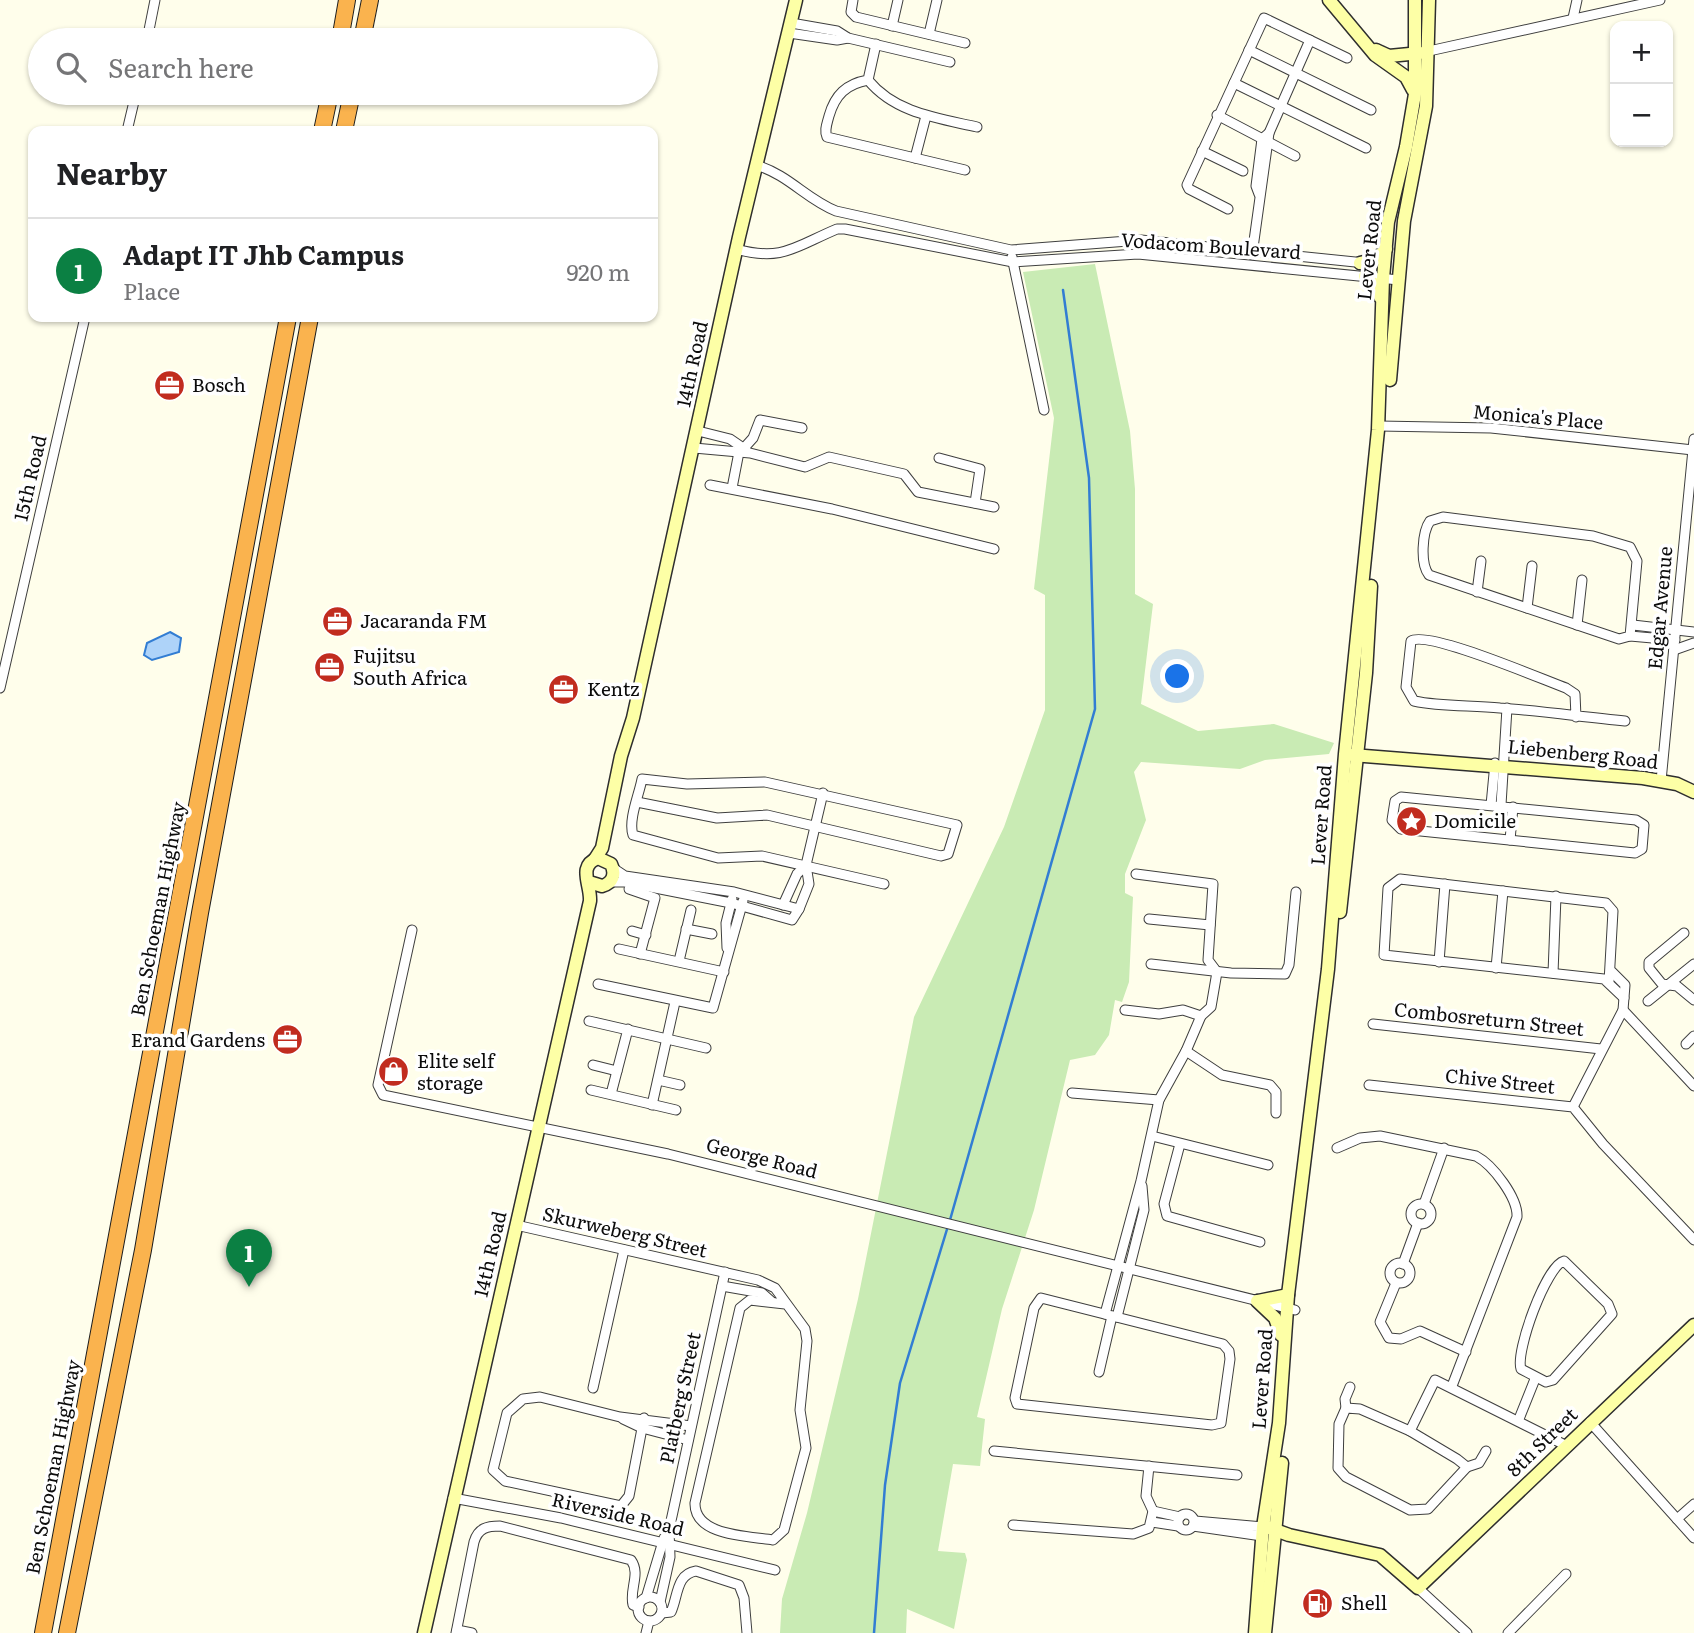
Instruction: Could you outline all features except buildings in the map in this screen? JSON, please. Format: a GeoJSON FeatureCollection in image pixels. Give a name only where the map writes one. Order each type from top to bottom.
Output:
{"type":"FeatureCollection","features":[{"type":"Feature","properties":{"kind":"highway"},"geometry":{"type":"LineString","coordinates":[[342,28],[347,0]]}},
{"type":"Feature","properties":{"kind":"highway"},"geometry":{"type":"LineString","coordinates":[[364,28],[370,0]]}},
{"type":"Feature","properties":{"kind":"highway"},"geometry":{"type":"LineString","coordinates":[[323,126],[327,105]]}},
{"type":"Feature","properties":{"kind":"highway"},"geometry":{"type":"LineString","coordinates":[[345,126],[349,105]]}},
{"type":"Feature","properties":{"kind":"highway","name":"Ben Schoeman Highway"},"geometry":{"type":"LineString","coordinates":[[41,1633],[57,1560],[287,322]]}},
{"type":"Feature","properties":{"kind":"highway"},"geometry":{"type":"LineString","coordinates":[[66,1633],[143,1250],[200,913],[309,322]]}},
{"type":"Feature","properties":{"kind":"highway"},"geometry":{"type":"LineString","coordinates":[[72,1633],[79,1567]]}},
{"type":"Feature","properties":{"kind":"main road","name":"14th Road"},"geometry":{"type":"LineString","coordinates":[[426,1633],[593,908],[600,883],[611,865],[608,849],[629,735],[736,249],[796,0]]}},
{"type":"Feature","properties":{"kind":"main road"},"geometry":{"type":"LineString","coordinates":[[1329,0],[1379,59],[1409,80],[1415,93]]}},
{"type":"Feature","properties":{"kind":"main road","name":"Lever Road"},"geometry":{"type":"LineString","coordinates":[[1265,1633],[1268,1532],[1283,1346],[1291,1309],[1288,1294],[1351,750],[1366,673],[1381,426],[1384,272],[1415,93],[1415,0]]}},
{"type":"Feature","properties":{"kind":"main road","name":"Lever Road"},"geometry":{"type":"LineString","coordinates":[[1381,426],[1388,407],[1404,221],[1426,106],[1429,0]]}},
{"type":"Feature","properties":{"kind":"main road"},"geometry":{"type":"LineString","coordinates":[[1367,45],[1389,56],[1429,51]]}},
{"type":"Feature","properties":{"kind":"main road"},"geometry":{"type":"LineString","coordinates":[[1360,263],[1376,259],[1386,249]]}},
{"type":"Feature","properties":{"kind":"main road"},"geometry":{"type":"LineString","coordinates":[[1364,276],[1376,286],[1382,304]]}},
{"type":"Feature","properties":{"kind":"main road","name":"14th Road"},"geometry":{"type":"LineString","coordinates":[[600,883],[585,870],[602,848],[621,756],[629,735]]}},
{"type":"Feature","properties":{"kind":"main road","name":"Lever Road"},"geometry":{"type":"LineString","coordinates":[[1255,1633],[1291,1309],[1350,836],[1351,750]]}},
{"type":"Feature","properties":{"kind":"main road","name":"Liebenberg Road"},"geometry":{"type":"LineString","coordinates":[[1351,750],[1467,762],[1500,761],[1661,780],[1694,792]]}},
{"type":"Feature","properties":{"kind":"main road"},"geometry":{"type":"LineString","coordinates":[[596,859],[611,865]]}},
{"type":"Feature","properties":{"kind":"main road"},"geometry":{"type":"LineString","coordinates":[[1257,1301],[1288,1294]]}},
{"type":"Feature","properties":{"kind":"main road"},"geometry":{"type":"LineString","coordinates":[[1257,1301],[1277,1321],[1283,1346]]}},
{"type":"Feature","properties":{"kind":"main road","name":"8th Street"},"geometry":{"type":"LineString","coordinates":[[1418,1588],[1694,1325]]}},
{"type":"Feature","properties":{"kind":"main road"},"geometry":{"type":"LineString","coordinates":[[1268,1532],[1380,1555],[1418,1588]]}},
{"type":"Feature","properties":{"kind":"street"},"geometry":{"type":"LineString","coordinates":[[149,28],[155,0]]}},
{"type":"Feature","properties":{"kind":"street"},"geometry":{"type":"LineString","coordinates":[[853,0],[852,15],[965,43]]}},
{"type":"Feature","properties":{"kind":"street"},"geometry":{"type":"LineString","coordinates":[[892,26],[898,0]]}},
{"type":"Feature","properties":{"kind":"street"},"geometry":{"type":"LineString","coordinates":[[929,34],[937,0]]}},
{"type":"Feature","properties":{"kind":"street"},"geometry":{"type":"LineString","coordinates":[[1573,18],[1577,0]]}},
{"type":"Feature","properties":{"kind":"street"},"geometry":{"type":"LineString","coordinates":[[1429,51],[1660,0]]}},
{"type":"Feature","properties":{"kind":"street"},"geometry":{"type":"LineString","coordinates":[[1228,209],[1186,186],[1217,115],[1265,18],[1347,58]]}},
{"type":"Feature","properties":{"kind":"street"},"geometry":{"type":"LineString","coordinates":[[790,28],[836,40],[848,38],[950,62]]}},
{"type":"Feature","properties":{"kind":"street"},"geometry":{"type":"LineString","coordinates":[[1251,265],[1267,138],[1310,40]]}},
{"type":"Feature","properties":{"kind":"street"},"geometry":{"type":"LineString","coordinates":[[868,80],[876,44]]}},
{"type":"Feature","properties":{"kind":"street"},"geometry":{"type":"LineString","coordinates":[[1249,50],[1295,70],[1371,110]]}},
{"type":"Feature","properties":{"kind":"street"},"geometry":{"type":"LineString","coordinates":[[868,80],[888,101],[926,116],[977,127]]}},
{"type":"Feature","properties":{"kind":"street"},"geometry":{"type":"LineString","coordinates":[[868,80],[845,89],[834,100],[826,135],[833,141],[965,170]]}},
{"type":"Feature","properties":{"kind":"street"},"geometry":{"type":"LineString","coordinates":[[1234,83],[1366,148]]}},
{"type":"Feature","properties":{"kind":"street"},"geometry":{"type":"LineString","coordinates":[[128,126],[132,105]]}},
{"type":"Feature","properties":{"kind":"street"},"geometry":{"type":"LineString","coordinates":[[1217,115],[1267,138],[1295,156]]}},
{"type":"Feature","properties":{"kind":"street"},"geometry":{"type":"LineString","coordinates":[[915,158],[926,116]]}},
{"type":"Feature","properties":{"kind":"street"},"geometry":{"type":"LineString","coordinates":[[1202,151],[1243,171]]}},
{"type":"Feature","properties":{"kind":"street","name":"Vodacom Boulevard"},"geometry":{"type":"LineString","coordinates":[[756,165],[778,173],[801,187],[820,205],[836,211],[1012,250],[1141,240],[1360,263],[1384,272],[1399,274]]}},
{"type":"Feature","properties":{"kind":"street","name":"Vodacom Boulevard"},"geometry":{"type":"LineString","coordinates":[[736,249],[761,256],[783,254],[823,234],[845,229],[1013,262],[1127,254],[1364,276],[1384,272]]}},
{"type":"Feature","properties":{"kind":"street"},"geometry":{"type":"LineString","coordinates":[[1012,250],[1044,410]]}},
{"type":"Feature","properties":{"kind":"street","name":"15th Road"},"geometry":{"type":"LineString","coordinates":[[0,688],[84,322]]}},
{"type":"Feature","properties":{"kind":"street"},"geometry":{"type":"LineString","coordinates":[[732,488],[744,451],[760,420],[802,428]]}},
{"type":"Feature","properties":{"kind":"street","name":"Monica's Place"},"geometry":{"type":"LineString","coordinates":[[1381,426],[1491,428],[1693,450]]}},
{"type":"Feature","properties":{"kind":"street"},"geometry":{"type":"LineString","coordinates":[[698,431],[730,439],[744,451]]}},
{"type":"Feature","properties":{"kind":"street","name":"Edgar Avenue"},"geometry":{"type":"LineString","coordinates":[[1661,780],[1694,439]]}},
{"type":"Feature","properties":{"kind":"street"},"geometry":{"type":"LineString","coordinates":[[694,448],[744,451],[805,467],[829,457],[904,474],[918,492],[993,507]]}},
{"type":"Feature","properties":{"kind":"street"},"geometry":{"type":"LineString","coordinates":[[939,458],[980,469],[975,503]]}},
{"type":"Feature","properties":{"kind":"street"},"geometry":{"type":"LineString","coordinates":[[710,485],[832,509],[994,549]]}},
{"type":"Feature","properties":{"kind":"street"},"geometry":{"type":"LineString","coordinates":[[1630,636],[1637,561],[1630,547],[1593,536],[1443,517],[1430,520],[1424,540],[1426,573],[1619,639],[1694,632]]}},
{"type":"Feature","properties":{"kind":"street"},"geometry":{"type":"LineString","coordinates":[[1477,592],[1481,561]]}},
{"type":"Feature","properties":{"kind":"street"},"geometry":{"type":"LineString","coordinates":[[1527,608],[1532,566]]}},
{"type":"Feature","properties":{"kind":"street"},"geometry":{"type":"LineString","coordinates":[[1577,625],[1582,580]]}},
{"type":"Feature","properties":{"kind":"street"},"geometry":{"type":"LineString","coordinates":[[1633,625],[1675,635]]}},
{"type":"Feature","properties":{"kind":"street"},"geometry":{"type":"LineString","coordinates":[[1576,717],[1576,697],[1572,691],[1439,641],[1420,637],[1411,641],[1406,687],[1414,701],[1507,708],[1576,717],[1625,721]]}},
{"type":"Feature","properties":{"kind":"street"},"geometry":{"type":"LineString","coordinates":[[1674,650],[1694,643]]}},
{"type":"Feature","properties":{"kind":"street"},"geometry":{"type":"LineString","coordinates":[[1496,805],[1507,708]]}},
{"type":"Feature","properties":{"kind":"street"},"geometry":{"type":"LineString","coordinates":[[637,802],[717,818],[767,815],[945,856],[958,828],[955,822],[765,782],[687,784],[645,778],[637,802],[631,829],[633,835],[718,858],[762,856],[884,884]]}},
{"type":"Feature","properties":{"kind":"street"},"geometry":{"type":"LineString","coordinates":[[600,883],[625,882],[674,896],[731,903],[792,920],[810,884],[806,865],[823,793]]}},
{"type":"Feature","properties":{"kind":"street"},"geometry":{"type":"LineString","coordinates":[[1401,797],[1513,807],[1636,820],[1643,823],[1642,849],[1635,853],[1407,831],[1395,826],[1392,820],[1395,801],[1401,797]]}},
{"type":"Feature","properties":{"kind":"street"},"geometry":{"type":"LineString","coordinates":[[1510,840],[1513,807]]}},
{"type":"Feature","properties":{"kind":"street"},"geometry":{"type":"LineString","coordinates":[[611,865],[625,876],[734,892],[799,909]]}},
{"type":"Feature","properties":{"kind":"street"},"geometry":{"type":"LineString","coordinates":[[783,905],[797,874],[806,865]]}},
{"type":"Feature","properties":{"kind":"street"},"geometry":{"type":"LineString","coordinates":[[1098,1372],[1124,1269],[1144,1210],[1141,1181],[1159,1100],[1186,1051],[1201,1016],[1211,1007],[1217,971],[1208,960],[1213,884],[1136,874]]}},
{"type":"Feature","properties":{"kind":"street"},"geometry":{"type":"LineString","coordinates":[[1573,1107],[1623,1010],[1622,981],[1610,977],[1553,974],[1389,957],[1381,952],[1391,883],[1400,879],[1601,901],[1612,907],[1610,977]]}},
{"type":"Feature","properties":{"kind":"street"},"geometry":{"type":"LineString","coordinates":[[674,896],[677,882]]}},
{"type":"Feature","properties":{"kind":"street"},"geometry":{"type":"LineString","coordinates":[[1439,962],[1445,884]]}},
{"type":"Feature","properties":{"kind":"street"},"geometry":{"type":"LineString","coordinates":[[629,889],[655,898],[640,954]]}},
{"type":"Feature","properties":{"kind":"street"},"geometry":{"type":"LineString","coordinates":[[1496,968],[1503,891]]}},
{"type":"Feature","properties":{"kind":"street"},"geometry":{"type":"LineString","coordinates":[[727,953],[726,929],[734,892]]}},
{"type":"Feature","properties":{"kind":"street"},"geometry":{"type":"LineString","coordinates":[[1151,964],[1217,971],[1286,973],[1296,892]]}},
{"type":"Feature","properties":{"kind":"street"},"geometry":{"type":"LineString","coordinates":[[598,984],[713,1008],[744,895]]}},
{"type":"Feature","properties":{"kind":"street"},"geometry":{"type":"LineString","coordinates":[[1553,974],[1556,896]]}},
{"type":"Feature","properties":{"kind":"street"},"geometry":{"type":"LineString","coordinates":[[678,961],[691,911]]}},
{"type":"Feature","properties":{"kind":"street"},"geometry":{"type":"LineString","coordinates":[[1149,919],[1210,925]]}},
{"type":"Feature","properties":{"kind":"street"},"geometry":{"type":"LineString","coordinates":[[686,929],[712,934]]}},
{"type":"Feature","properties":{"kind":"street","name":"George Road"},"geometry":{"type":"LineString","coordinates":[[412,930],[378,1085],[383,1095],[541,1126],[945,1221],[1124,1269],[1291,1309]]}},
{"type":"Feature","properties":{"kind":"street"},"geometry":{"type":"LineString","coordinates":[[632,931],[646,935]]}},
{"type":"Feature","properties":{"kind":"street"},"geometry":{"type":"LineString","coordinates":[[1684,933],[1648,965],[1650,972],[1668,986],[1677,986],[1694,1000]]}},
{"type":"Feature","properties":{"kind":"street"},"geometry":{"type":"LineString","coordinates":[[619,949],[724,972]]}},
{"type":"Feature","properties":{"kind":"street"},"geometry":{"type":"LineString","coordinates":[[1648,1001],[1694,964]]}},
{"type":"Feature","properties":{"kind":"street"},"geometry":{"type":"LineString","coordinates":[[652,1105],[676,1002]]}},
{"type":"Feature","properties":{"kind":"street"},"geometry":{"type":"LineString","coordinates":[[1125,1010],[1159,1014],[1183,1010],[1201,1016]]}},
{"type":"Feature","properties":{"kind":"street"},"geometry":{"type":"LineString","coordinates":[[1623,1010],[1694,1086]]}},
{"type":"Feature","properties":{"kind":"street"},"geometry":{"type":"LineString","coordinates":[[589,1021],[706,1048]]}},
{"type":"Feature","properties":{"kind":"street","name":"Combosreturn Street"},"geometry":{"type":"LineString","coordinates":[[1373,1024],[1601,1049]]}},
{"type":"Feature","properties":{"kind":"street"},"geometry":{"type":"LineString","coordinates":[[611,1094],[628,1029]]}},
{"type":"Feature","properties":{"kind":"street"},"geometry":{"type":"LineString","coordinates":[[1686,1044],[1694,1036]]}},
{"type":"Feature","properties":{"kind":"street"},"geometry":{"type":"LineString","coordinates":[[1186,1051],[1222,1075],[1273,1087],[1276,1113]]}},
{"type":"Feature","properties":{"kind":"street"},"geometry":{"type":"LineString","coordinates":[[593,1065],[617,1071]]}},
{"type":"Feature","properties":{"kind":"street"},"geometry":{"type":"LineString","coordinates":[[658,1080],[680,1085]]}},
{"type":"Feature","properties":{"kind":"street","name":"Chive Street"},"geometry":{"type":"LineString","coordinates":[[1369,1085],[1573,1107],[1603,1144],[1694,1240]]}},
{"type":"Feature","properties":{"kind":"street"},"geometry":{"type":"LineString","coordinates":[[591,1090],[676,1110]]}},
{"type":"Feature","properties":{"kind":"street"},"geometry":{"type":"LineString","coordinates":[[1072,1093],[1159,1100]]}},
{"type":"Feature","properties":{"kind":"street"},"geometry":{"type":"LineString","coordinates":[[1152,1136],[1268,1164]]}},
{"type":"Feature","properties":{"kind":"street"},"geometry":{"type":"LineString","coordinates":[[1337,1148],[1370,1136],[1444,1148],[1485,1161],[1515,1202],[1517,1212],[1452,1386]]}},
{"type":"Feature","properties":{"kind":"street"},"geometry":{"type":"LineString","coordinates":[[1180,1144],[1164,1205],[1167,1216],[1260,1242]]}},
{"type":"Feature","properties":{"kind":"street"},"geometry":{"type":"LineString","coordinates":[[1444,1148],[1424,1204],[1431,1215],[1424,1223],[1418,1223],[1403,1264],[1409,1269],[1410,1276],[1406,1282],[1396,1283],[1380,1322],[1389,1338],[1401,1339],[1425,1332],[1466,1352]]}},
{"type":"Feature","properties":{"kind":"street","name":"Skurweberg Street"},"geometry":{"type":"LineString","coordinates":[[520,1226],[725,1272],[771,1285],[807,1334],[800,1407],[806,1448],[784,1530],[773,1540],[710,1528],[694,1513],[740,1308],[750,1300],[771,1301]]}},
{"type":"Feature","properties":{"kind":"street"},"geometry":{"type":"LineString","coordinates":[[593,1388],[624,1250]]}},
{"type":"Feature","properties":{"kind":"street"},"geometry":{"type":"LineString","coordinates":[[1562,1261],[1608,1304],[1612,1314],[1553,1380],[1535,1379],[1521,1369],[1520,1353],[1544,1284],[1562,1261]]}},
{"type":"Feature","properties":{"kind":"street","name":"Platberg Street"},"geometry":{"type":"LineString","coordinates":[[666,1543],[725,1272]]}},
{"type":"Feature","properties":{"kind":"street"},"geometry":{"type":"LineString","coordinates":[[722,1286],[762,1293],[771,1301],[785,1304]]}},
{"type":"Feature","properties":{"kind":"street"},"geometry":{"type":"LineString","coordinates":[[1049,1298],[1112,1316],[1226,1346],[1230,1359],[1221,1423],[1017,1404],[1015,1398],[1037,1301],[1049,1298]]}},
{"type":"Feature","properties":{"kind":"street"},"geometry":{"type":"LineString","coordinates":[[1519,1419],[1535,1379]]}},
{"type":"Feature","properties":{"kind":"street"},"geometry":{"type":"LineString","coordinates":[[1410,1431],[1435,1380],[1519,1419],[1567,1446]]}},
{"type":"Feature","properties":{"kind":"street"},"geometry":{"type":"LineString","coordinates":[[1350,1387],[1345,1399],[1346,1408],[1339,1424],[1338,1468],[1346,1476],[1409,1510],[1428,1509],[1466,1467],[1478,1464],[1486,1451]]}},
{"type":"Feature","properties":{"kind":"street"},"geometry":{"type":"LineString","coordinates":[[643,1424],[629,1496],[621,1506],[505,1481],[493,1470],[507,1413],[523,1399],[540,1397],[620,1417],[643,1424],[688,1440]]}},
{"type":"Feature","properties":{"kind":"street"},"geometry":{"type":"LineString","coordinates":[[1346,1408],[1360,1409],[1410,1431],[1458,1459],[1466,1467]]}},
{"type":"Feature","properties":{"kind":"street"},"geometry":{"type":"LineString","coordinates":[[1590,1422],[1694,1538]]}},
{"type":"Feature","properties":{"kind":"street"},"geometry":{"type":"LineString","coordinates":[[643,1424],[691,1426]]}},
{"type":"Feature","properties":{"kind":"street"},"geometry":{"type":"LineString","coordinates":[[994,1451],[1237,1475]]}},
{"type":"Feature","properties":{"kind":"street"},"geometry":{"type":"LineString","coordinates":[[1013,1525],[1133,1534],[1147,1530],[1152,1522],[1153,1511],[1146,1496],[1149,1466]]}},
{"type":"Feature","properties":{"kind":"street","name":"Riverside Road"},"geometry":{"type":"LineString","coordinates":[[456,1499],[561,1518],[775,1570]]}},
{"type":"Feature","properties":{"kind":"street"},"geometry":{"type":"LineString","coordinates":[[1677,1520],[1694,1504]]}},
{"type":"Feature","properties":{"kind":"street"},"geometry":{"type":"LineString","coordinates":[[1153,1511],[1179,1522]]}},
{"type":"Feature","properties":{"kind":"street"},"geometry":{"type":"LineString","coordinates":[[1152,1522],[1179,1522],[1186,1514],[1193,1523],[1268,1532]]}},
{"type":"Feature","properties":{"kind":"street"},"geometry":{"type":"LineString","coordinates":[[471,1633],[457,1631],[476,1535],[487,1527],[500,1526],[631,1560],[636,1572],[631,1600],[633,1605],[639,1607]]}},
{"type":"Feature","properties":{"kind":"street"},"geometry":{"type":"LineString","coordinates":[[639,1607],[646,1598],[654,1567],[666,1543]]}},
{"type":"Feature","properties":{"kind":"street"},"geometry":{"type":"LineString","coordinates":[[662,1614],[660,1602],[667,1571],[666,1543]]}},
{"type":"Feature","properties":{"kind":"street"},"geometry":{"type":"LineString","coordinates":[[654,1567],[667,1571]]}},
{"type":"Feature","properties":{"kind":"street"},"geometry":{"type":"LineString","coordinates":[[646,1633],[649,1621],[671,1612],[681,1579],[696,1571],[740,1585],[747,1633]]}},
{"type":"Feature","properties":{"kind":"street"},"geometry":{"type":"LineString","coordinates":[[1508,1633],[1566,1574]]}},
{"type":"Feature","properties":{"kind":"street"},"geometry":{"type":"LineString","coordinates":[[1418,1588],[1467,1633]]}},
{"type":"Feature","properties":{"kind":"street"},"geometry":{"type":"LineString","coordinates":[[646,1598],[654,1598],[660,1602]]}},
{"type":"Feature","properties":{"kind":"street"},"geometry":{"type":"LineString","coordinates":[[639,1607],[642,1618],[649,1621]]}},
{"type":"Feature","properties":{"kind":"green space"},"geometry":{"type":"Polygon","coordinates":[[[1095,264],[1130,431],[1135,489],[1135,594],[1153,604],[1141,704],[1198,731],[1274,724],[1334,743],[1329,754],[1265,760],[1240,769],[1141,762],[1134,772],[1146,820],[1125,874],[1125,893],[1133,897],[1129,982],[1122,1002],[1115,1000],[1109,1035],[1095,1055],[1070,1060],[1034,1210],[1002,1309],[977,1417],[985,1419],[980,1466],[953,1464],[938,1551],[965,1553],[967,1560],[954,1629],[907,1609],[906,1633],[780,1633],[782,1599],[807,1513],[858,1299],[914,1017],[1004,827],[1045,710],[1045,595],[1034,589],[1054,418],[1023,272],[1095,264]]]}},
{"type":"Feature","properties":{"kind":"water"},"geometry":{"type":"Polygon","coordinates":[[[170,632],[181,638],[179,652],[152,660],[144,655],[147,643],[170,632]]]}},
{"type":"Feature","properties":{"kind":"waterway"},"geometry":{"type":"LineString","coordinates":[[950,1220],[1095,709],[1089,478],[1063,290]]}},
{"type":"Feature","properties":{"kind":"waterway"},"geometry":{"type":"LineString","coordinates":[[874,1633],[885,1485],[900,1383],[948,1226]]}},
{"type":"Feature","properties":{"kind":"place","name":"Bosch"},"geometry":{"type":"Point","coordinates":[169,385]}},
{"type":"Feature","properties":{"kind":"place","name":"Jacaranda FM"},"geometry":{"type":"Point","coordinates":[337,621]}},
{"type":"Feature","properties":{"kind":"place","name":"Fujitsu South Africa"},"geometry":{"type":"Point","coordinates":[330,667]}},
{"type":"Feature","properties":{"kind":"place","name":"Kentz"},"geometry":{"type":"Point","coordinates":[564,689]}},
{"type":"Feature","properties":{"kind":"place","name":"Domicile"},"geometry":{"type":"Point","coordinates":[1411,821]}},
{"type":"Feature","properties":{"kind":"place","name":"Erand Gardens"},"geometry":{"type":"Point","coordinates":[288,1040]}},
{"type":"Feature","properties":{"kind":"place","name":"Elite self storage"},"geometry":{"type":"Point","coordinates":[394,1072]}},
{"type":"Feature","properties":{"kind":"place","name":"Adapt IT Jhb Campus"},"geometry":{"type":"Point","coordinates":[249,1287]}},
{"type":"Feature","properties":{"kind":"place","name":"Shell"},"geometry":{"type":"Point","coordinates":[1318,1603]}}]}
